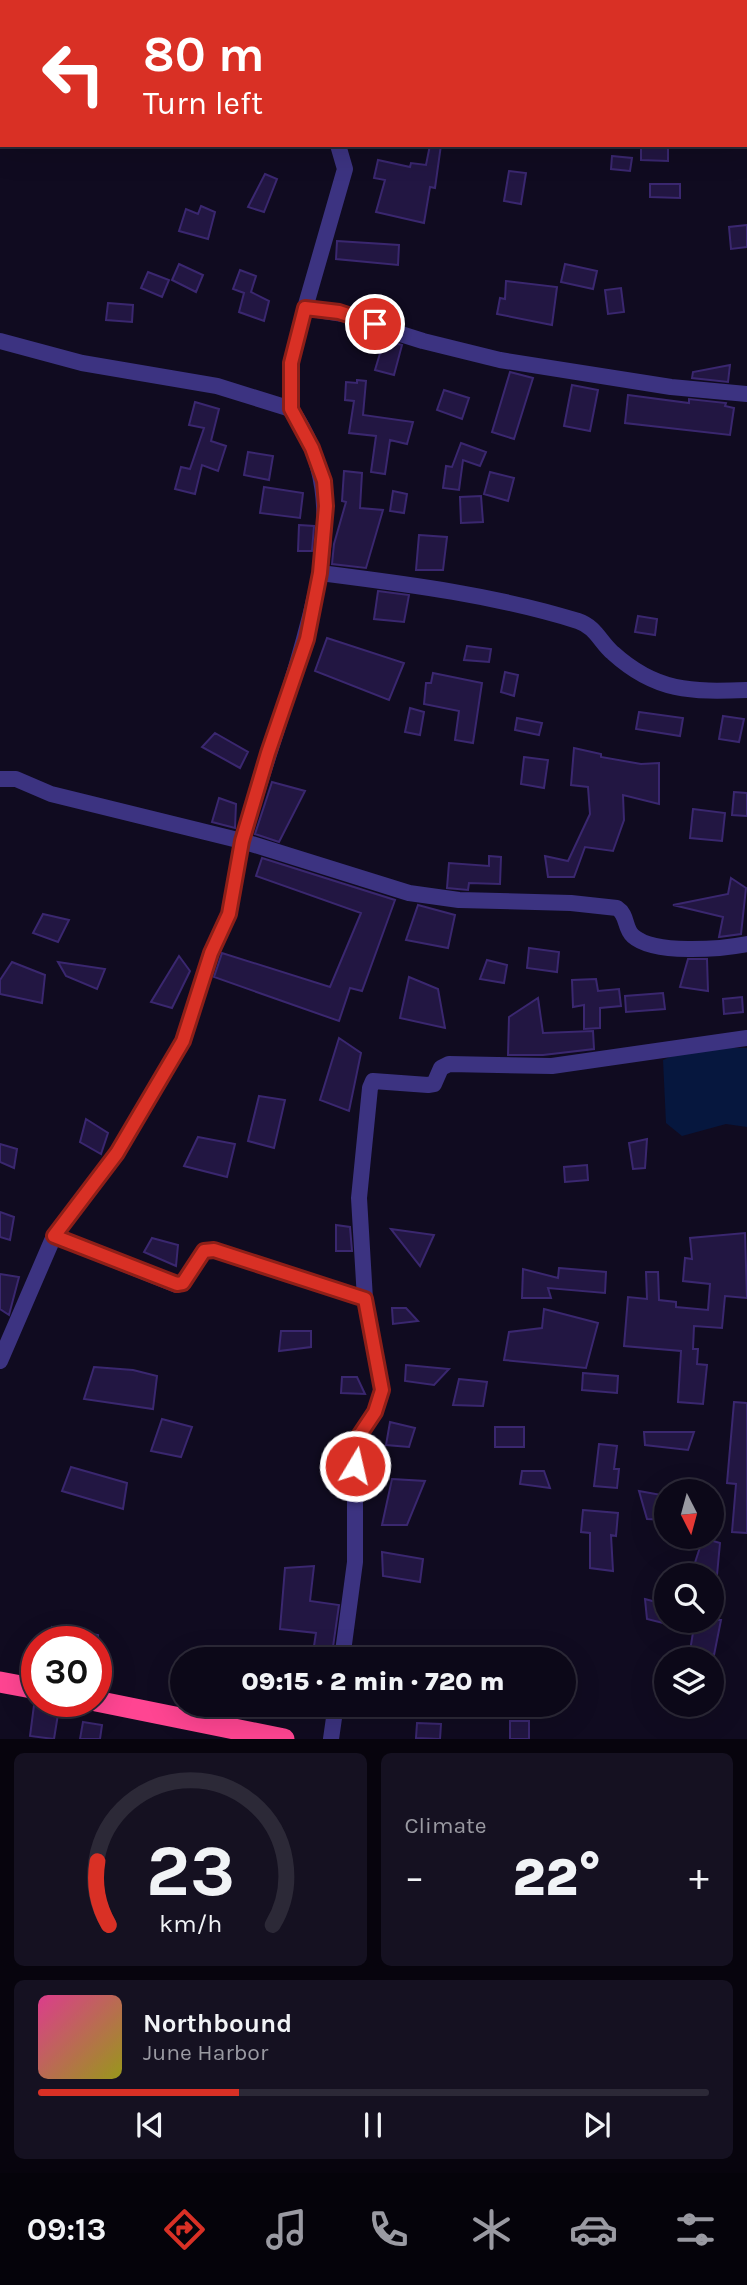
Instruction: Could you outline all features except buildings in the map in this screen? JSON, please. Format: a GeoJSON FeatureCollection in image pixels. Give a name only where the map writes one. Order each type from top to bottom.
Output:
{"type":"FeatureCollection","features":[{"type":"Feature","properties":{"kind":"highway"},"geometry":{"type":"LineString","coordinates":[[0,1682],[21,1686]]}},
{"type":"Feature","properties":{"kind":"highway"},"geometry":{"type":"LineString","coordinates":[[112,1704],[284,1739]]}},
{"type":"Feature","properties":{"kind":"street"},"geometry":{"type":"LineString","coordinates":[[0,1361],[54,1236],[117,1153],[183,1041],[211,953],[229,914],[242,841],[268,753],[307,639],[326,526],[324,481],[305,431],[291,409],[291,363],[345,169],[339,147]]}},
{"type":"Feature","properties":{"kind":"street"},"geometry":{"type":"LineString","coordinates":[[305,308],[362,317],[388,330],[423,341],[500,360],[671,387],[747,394]]}},
{"type":"Feature","properties":{"kind":"street"},"geometry":{"type":"LineString","coordinates":[[0,341],[82,363],[217,386],[291,409]]}},
{"type":"Feature","properties":{"kind":"street"},"geometry":{"type":"LineString","coordinates":[[320,573],[462,595],[581,622],[597,632],[607,648],[634,672],[657,683],[716,692],[747,690]]}},
{"type":"Feature","properties":{"kind":"street"},"geometry":{"type":"LineString","coordinates":[[0,779],[16,779],[51,794],[242,841],[409,893],[459,900],[571,903],[617,908],[623,912],[632,935],[640,940],[680,949],[707,951],[747,944]]}},
{"type":"Feature","properties":{"kind":"street"},"geometry":{"type":"LineString","coordinates":[[344,1647],[355,1563],[355,1442],[375,1412],[382,1390],[365,1299],[359,1198],[370,1088],[373,1082],[428,1085],[434,1084],[441,1068],[449,1064],[552,1066],[747,1038]]}},
{"type":"Feature","properties":{"kind":"street"},"geometry":{"type":"LineString","coordinates":[[54,1236],[177,1284],[183,1283],[204,1251],[214,1250],[365,1299]]}},
{"type":"Feature","properties":{"kind":"street"},"geometry":{"type":"LineString","coordinates":[[331,1739],[334,1717]]}},
{"type":"Feature","properties":{"kind":"water"},"geometry":{"type":"Polygon","coordinates":[[[691,1048],[747,1048],[747,1127],[726,1124],[682,1136],[666,1123],[663,1060],[691,1048]]]}},
{"type":"Feature","properties":{"kind":"route"},"geometry":{"type":"LineString","coordinates":[[355,1466],[355,1442],[375,1412],[382,1390],[365,1299],[214,1250],[204,1251],[183,1283],[177,1284],[54,1236],[103,1173],[135,1126],[183,1041],[211,953],[229,914],[242,841],[268,753],[307,639],[320,573],[326,506],[324,481],[305,431],[291,409],[291,363],[305,308],[362,317],[375,324]]}}]}
